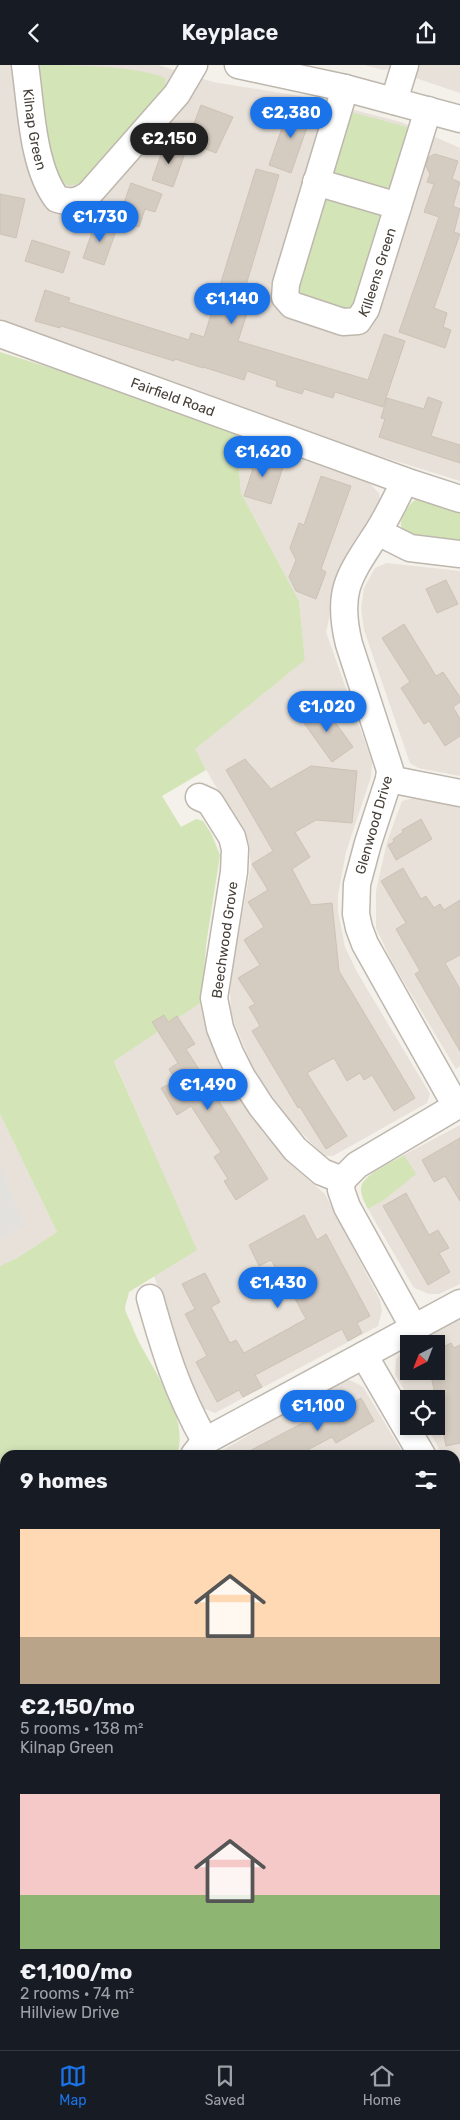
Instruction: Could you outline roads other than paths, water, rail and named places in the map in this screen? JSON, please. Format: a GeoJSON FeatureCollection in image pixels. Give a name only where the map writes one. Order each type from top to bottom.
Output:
{"type":"FeatureCollection","features":[{"type":"Feature","properties":{"kind":"street","name":"Kilnap Green"},"geometry":{"type":"LineString","coordinates":[[25,65],[37,151],[43,176],[57,199],[68,202],[79,201],[89,194],[177,94],[194,65]]}},
{"type":"Feature","properties":{"kind":"street"},"geometry":{"type":"LineString","coordinates":[[238,65],[345,89],[460,119]]}},
{"type":"Feature","properties":{"kind":"street"},"geometry":{"type":"LineString","coordinates":[[394,101],[405,65]]}},
{"type":"Feature","properties":{"kind":"street","name":"Killeens Green"},"geometry":{"type":"LineString","coordinates":[[345,89],[286,284],[285,297],[292,305],[343,323],[358,321],[366,309],[428,110]]}},
{"type":"Feature","properties":{"kind":"street"},"geometry":{"type":"LineString","coordinates":[[316,182],[398,206]]}},
{"type":"Feature","properties":{"kind":"street","name":"Fairfield Road"},"geometry":{"type":"LineString","coordinates":[[0,334],[405,481],[460,499]]}},
{"type":"Feature","properties":{"kind":"street","name":"Glenwood Drive"},"geometry":{"type":"LineString","coordinates":[[405,481],[350,577],[343,607],[344,625],[349,644],[388,760],[389,779],[357,883],[356,914],[365,944],[458,1105]]}},
{"type":"Feature","properties":{"kind":"street"},"geometry":{"type":"LineString","coordinates":[[378,531],[410,548],[460,554]]}},
{"type":"Feature","properties":{"kind":"street"},"geometry":{"type":"LineString","coordinates":[[389,779],[460,793]]}},
{"type":"Feature","properties":{"kind":"street","name":"Beechwood Grove"},"geometry":{"type":"LineString","coordinates":[[199,797],[210,802],[232,837],[235,849],[234,872],[214,998],[220,1028],[242,1077],[261,1106],[295,1149],[322,1172],[342,1180]]}},
{"type":"Feature","properties":{"kind":"street"},"geometry":{"type":"LineString","coordinates":[[414,1328],[347,1207],[341,1190],[342,1180],[357,1165],[458,1105]]}},
{"type":"Feature","properties":{"kind":"street"},"geometry":{"type":"LineString","coordinates":[[150,1298],[164,1351],[200,1448],[460,1303]]}},
{"type":"Feature","properties":{"kind":"street"},"geometry":{"type":"LineString","coordinates":[[364,1355],[419,1450]]}}]}
